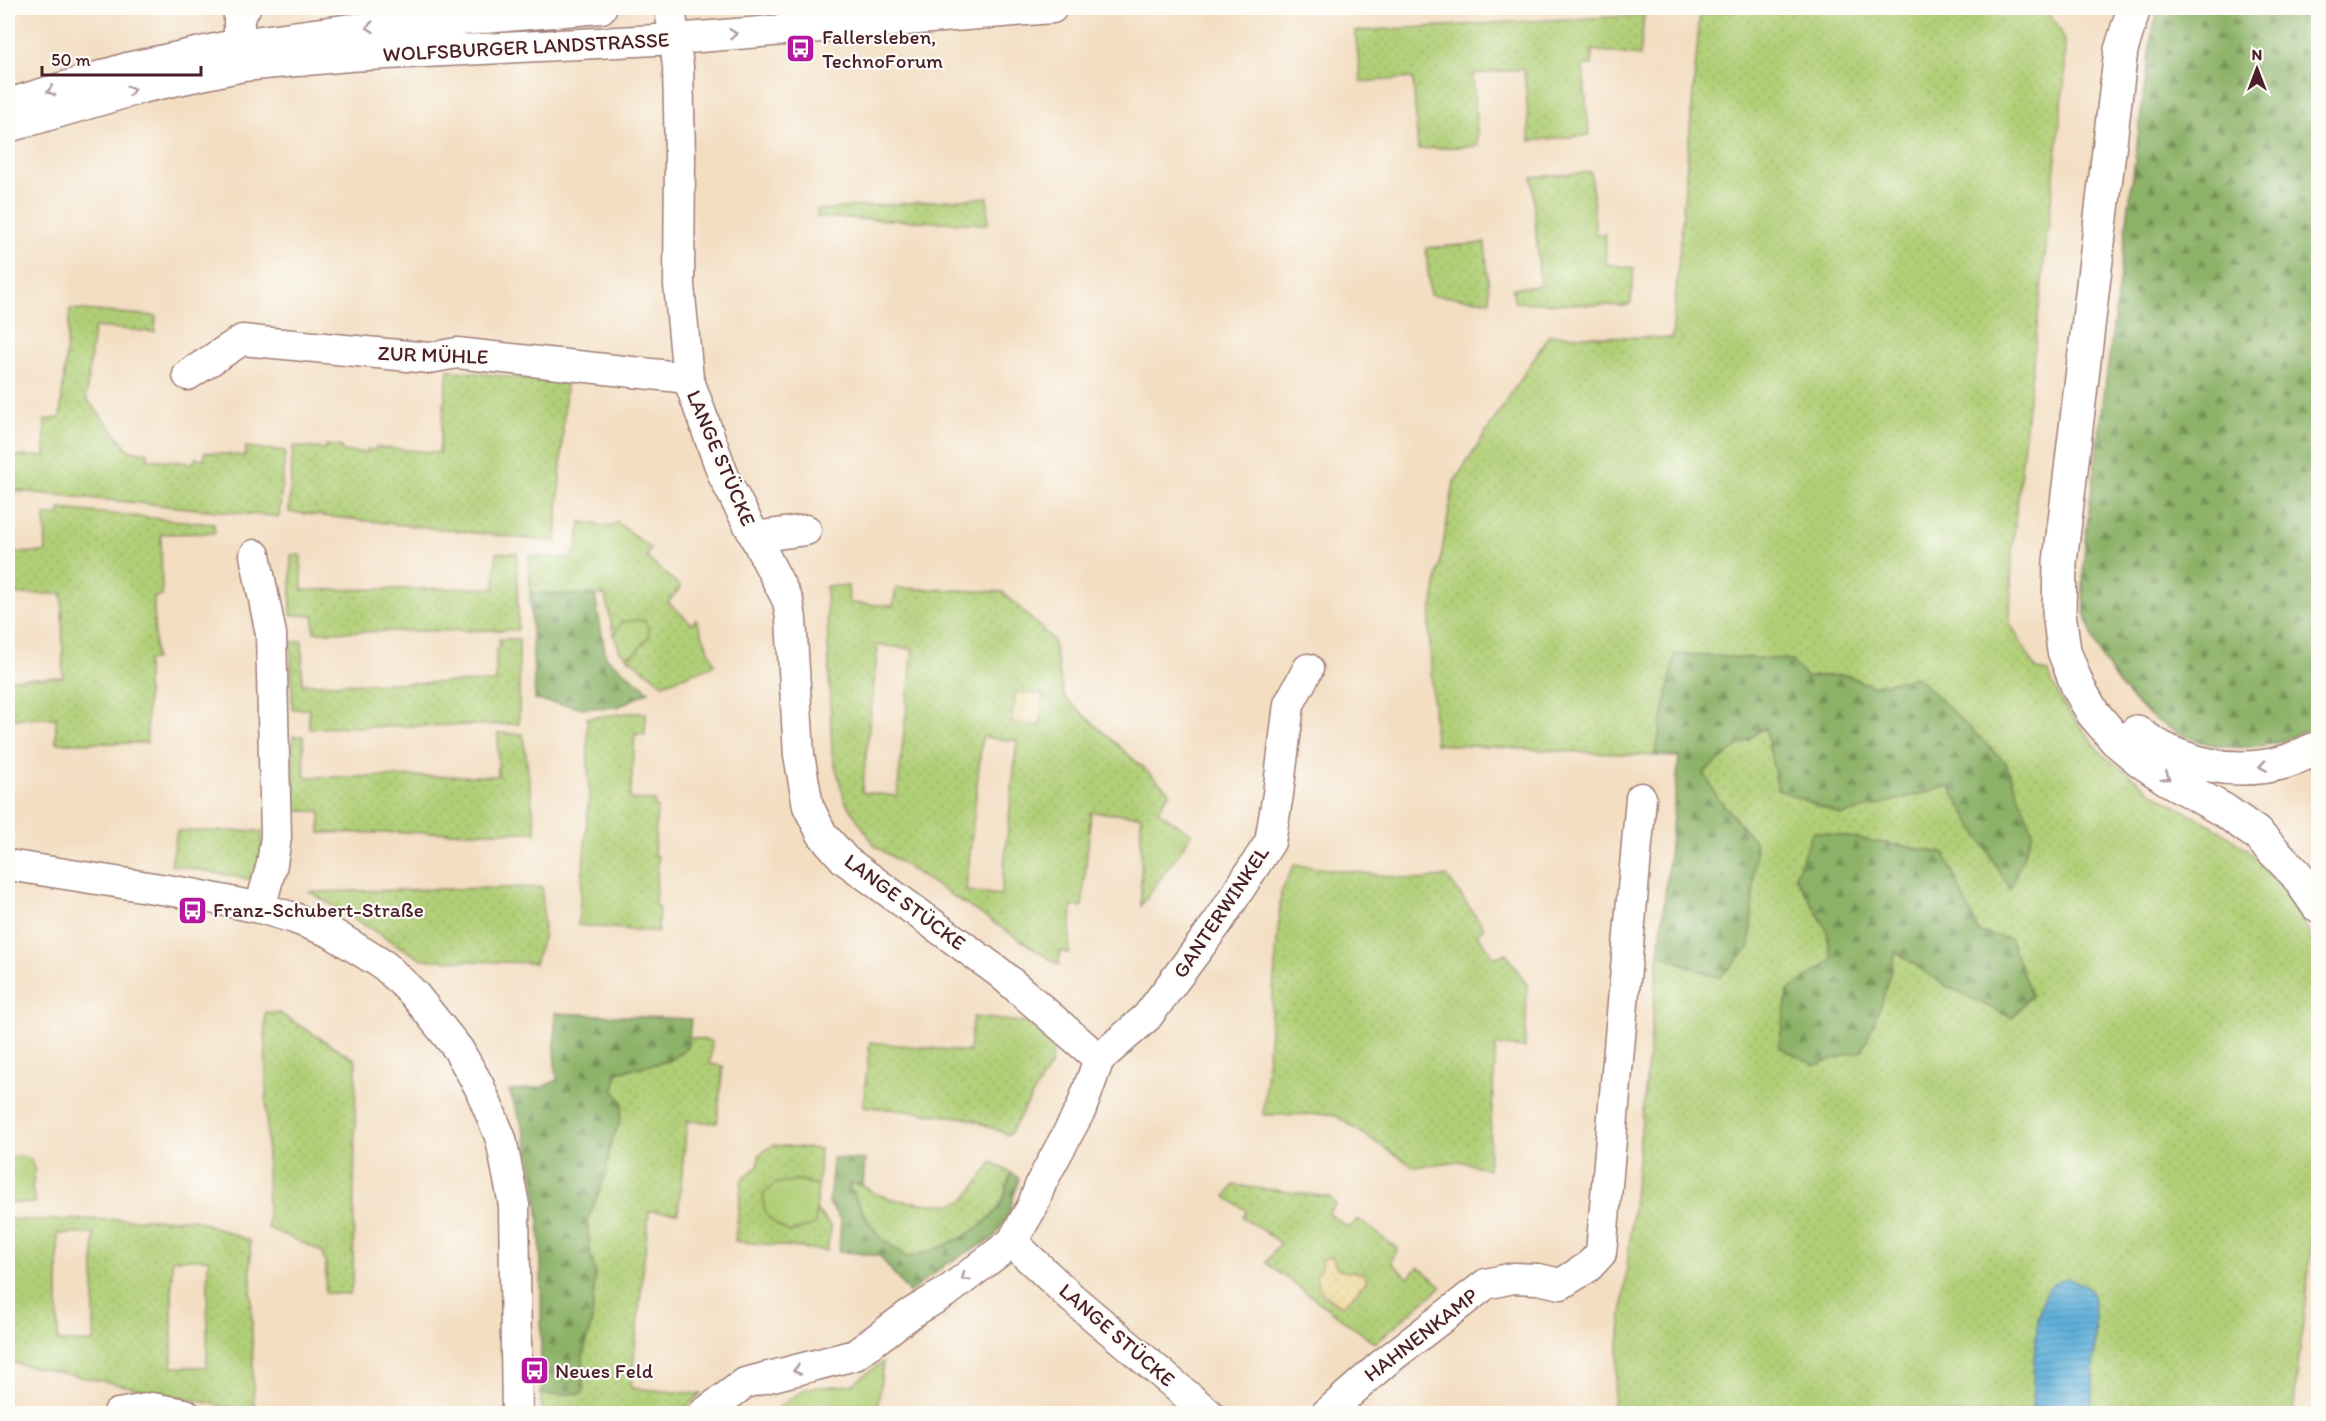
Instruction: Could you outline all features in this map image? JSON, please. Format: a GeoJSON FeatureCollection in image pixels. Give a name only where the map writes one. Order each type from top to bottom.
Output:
{"type":"FeatureCollection","features":[{"type":"Feature","properties":{"kind":"highway"},"geometry":{"type":"LineString","coordinates":[[2114,8],[2121,50]]}},
{"type":"Feature","properties":{"kind":"highway"},"geometry":{"type":"LineString","coordinates":[[2134,8],[2121,50],[2060,562],[2059,612],[2064,651],[2078,687],[2093,713],[2116,740],[2168,779],[2225,811],[2256,832],[2290,867],[2319,906]]}},
{"type":"Feature","properties":{"kind":"highway"},"geometry":{"type":"LineString","coordinates":[[2059,612],[2095,687],[2130,726],[2152,744],[2176,756],[2229,768],[2258,767],[2288,761],[2319,748]]}},
{"type":"Feature","properties":{"kind":"street"},"geometry":{"type":"LineString","coordinates":[[239,44],[239,16],[245,8]]}},
{"type":"Feature","properties":{"kind":"street","name":"WOLFSBURGER LANDSTRASSE"},"geometry":{"type":"LineString","coordinates":[[8,104],[127,68],[239,44],[344,30],[601,8]]}},
{"type":"Feature","properties":{"kind":"street","name":"LANGE STÜCKE"},"geometry":{"type":"LineString","coordinates":[[670,8],[678,66],[679,285],[688,378],[717,458],[754,537],[788,601],[799,755],[808,806],[822,834],[845,860],[1000,973],[1099,1059]]}},
{"type":"Feature","properties":{"kind":"street","name":"WOLFSBURGER LANDSTRASSE"},"geometry":{"type":"LineString","coordinates":[[8,127],[145,87],[243,66],[349,56],[675,39],[1052,8]]}},
{"type":"Feature","properties":{"kind":"street","name":"ZUR MÜHLE"},"geometry":{"type":"LineString","coordinates":[[188,375],[242,340],[429,358],[458,352],[688,378]]}},
{"type":"Feature","properties":{"kind":"street"},"geometry":{"type":"LineString","coordinates":[[754,537],[806,530]]}},
{"type":"Feature","properties":{"kind":"street"},"geometry":{"type":"LineString","coordinates":[[255,555],[271,634],[276,837],[272,864],[260,908]]}},
{"type":"Feature","properties":{"kind":"street","name":"GANTERWINKEL"},"geometry":{"type":"LineString","coordinates":[[1099,1059],[1147,1017],[1218,922],[1270,842],[1289,704],[1308,669]]}},
{"type":"Feature","properties":{"kind":"street","name":"HAHNENKAMP"},"geometry":{"type":"LineString","coordinates":[[1326,1413],[1384,1363],[1486,1284],[1513,1278],[1539,1279],[1561,1284],[1588,1267],[1601,1253],[1641,798]]}},
{"type":"Feature","properties":{"kind":"street"},"geometry":{"type":"LineString","coordinates":[[8,865],[192,894],[260,908],[294,918],[330,932],[385,966],[414,994],[458,1049],[479,1086],[501,1139],[513,1204],[517,1413]]}},
{"type":"Feature","properties":{"kind":"street"},"geometry":{"type":"LineString","coordinates":[[704,1413],[745,1383],[855,1356],[910,1314],[948,1291],[1012,1242],[1081,1109],[1099,1059]]}},
{"type":"Feature","properties":{"kind":"street","name":"LANGE STÜCKE"},"geometry":{"type":"LineString","coordinates":[[1012,1242],[1072,1298],[1209,1413]]}},
{"type":"Feature","properties":{"kind":"street"},"geometry":{"type":"LineString","coordinates":[[118,1413],[152,1408],[185,1413]]}},
{"type":"Feature","properties":{"kind":"green space"},"geometry":{"type":"Polygon","coordinates":[[[1773,8],[2042,8],[2061,31],[2065,47],[2065,77],[2012,550],[2010,623],[2037,670],[2048,672],[2062,703],[2102,754],[2158,796],[2215,827],[2244,847],[2263,866],[2298,909],[2317,952],[2318,1185],[2293,1413],[2092,1413],[2095,1329],[2034,1376],[2032,1413],[1612,1413],[1659,954],[1719,978],[1756,843],[1717,797],[1704,772],[1765,727],[1842,814],[1949,786],[2010,888],[1917,677],[1872,686],[1846,675],[1806,677],[1675,654],[1655,756],[1435,744],[1429,626],[1454,482],[1549,335],[1672,338],[1700,13],[1773,8]]]}},
{"type":"Feature","properties":{"kind":"green space"},"geometry":{"type":"Polygon","coordinates":[[[2158,8],[2318,8],[2318,723],[2291,738],[2263,746],[2235,747],[2207,744],[2180,734],[2156,720],[2133,700],[2110,671],[2095,642],[2085,610],[2083,580],[2085,541],[2151,38],[2158,8]]]}},
{"type":"Feature","properties":{"kind":"green space"},"geometry":{"type":"Polygon","coordinates":[[[1644,15],[1640,56],[1592,50],[1592,65],[1583,66],[1589,135],[1530,141],[1524,69],[1473,74],[1478,146],[1418,149],[1413,78],[1361,82],[1355,31],[1644,15]]]}},
{"type":"Feature","properties":{"kind":"green space"},"geometry":{"type":"Polygon","coordinates":[[[1591,172],[1596,235],[1605,234],[1606,264],[1634,268],[1631,302],[1626,306],[1514,302],[1513,288],[1540,286],[1532,177],[1591,172]]]}},
{"type":"Feature","properties":{"kind":"green space"},"geometry":{"type":"Polygon","coordinates":[[[988,197],[988,224],[817,217],[817,210],[988,197]]]}},
{"type":"Feature","properties":{"kind":"green space"},"geometry":{"type":"Polygon","coordinates":[[[1485,243],[1490,301],[1430,295],[1426,248],[1485,243]]]}},
{"type":"Feature","properties":{"kind":"green space"},"geometry":{"type":"Polygon","coordinates":[[[70,309],[156,316],[155,332],[94,327],[86,398],[129,450],[148,453],[148,459],[194,463],[195,458],[204,459],[205,452],[245,456],[246,447],[285,451],[279,517],[8,490],[8,456],[45,456],[45,420],[60,418],[70,309]]]}},
{"type":"Feature","properties":{"kind":"green space"},"geometry":{"type":"Polygon","coordinates":[[[448,370],[566,383],[556,542],[289,512],[293,446],[325,449],[326,445],[342,447],[342,451],[367,453],[368,449],[375,450],[376,447],[439,453],[448,370]]]}},
{"type":"Feature","properties":{"kind":"green space"},"geometry":{"type":"Polygon","coordinates":[[[60,509],[214,524],[215,533],[161,534],[162,596],[154,597],[155,660],[147,661],[147,743],[56,743],[56,718],[8,719],[8,679],[63,677],[62,594],[8,594],[8,553],[46,552],[45,515],[60,515],[60,509]]]}},
{"type":"Feature","properties":{"kind":"green space"},"geometry":{"type":"Polygon","coordinates":[[[581,522],[611,527],[617,522],[651,549],[646,557],[681,587],[668,602],[692,624],[696,619],[715,665],[663,684],[626,656],[634,654],[622,622],[614,636],[605,595],[530,593],[529,556],[571,558],[577,546],[581,522]]]}},
{"type":"Feature","properties":{"kind":"green space"},"geometry":{"type":"Polygon","coordinates":[[[496,553],[517,553],[518,630],[314,632],[314,616],[291,615],[291,555],[301,555],[302,590],[495,588],[496,553]]]}},
{"type":"Feature","properties":{"kind":"green space"},"geometry":{"type":"Polygon","coordinates":[[[826,586],[848,586],[849,603],[893,606],[896,588],[1003,592],[1053,640],[1064,697],[1170,792],[1158,811],[1192,834],[1141,906],[1141,816],[1091,812],[1082,907],[1072,906],[1069,953],[1060,952],[1059,965],[875,846],[845,801],[832,754],[826,586]],[[878,645],[862,792],[897,796],[913,649],[878,645]],[[982,737],[966,891],[1001,895],[1017,741],[982,737]]]}},
{"type":"Feature","properties":{"kind":"green space"},"geometry":{"type":"Polygon","coordinates":[[[530,593],[595,596],[606,657],[649,691],[618,707],[585,708],[535,700],[530,593]]]}},
{"type":"Feature","properties":{"kind":"green space"},"geometry":{"type":"Polygon","coordinates":[[[644,621],[648,627],[649,636],[634,654],[626,656],[620,651],[614,636],[622,622],[644,621]]]}},
{"type":"Feature","properties":{"kind":"green space"},"geometry":{"type":"Polygon","coordinates":[[[499,639],[519,639],[519,724],[309,728],[309,709],[292,709],[291,642],[302,641],[302,684],[496,682],[496,648],[500,647],[499,639]]]}},
{"type":"Feature","properties":{"kind":"green space"},"geometry":{"type":"Polygon","coordinates":[[[1675,654],[1791,660],[1806,677],[1846,675],[1872,686],[1917,677],[2006,763],[2033,832],[2010,889],[1949,786],[1842,815],[1778,790],[1765,727],[1704,772],[1717,797],[1756,843],[1750,947],[1719,978],[1659,954],[1679,757],[1655,756],[1675,654]]]}},
{"type":"Feature","properties":{"kind":"green space"},"geometry":{"type":"Polygon","coordinates":[[[646,713],[645,735],[635,734],[630,799],[655,801],[654,807],[657,807],[654,856],[658,856],[655,906],[659,907],[658,932],[578,925],[589,798],[587,718],[646,713]]]}},
{"type":"Feature","properties":{"kind":"green space"},"geometry":{"type":"Polygon","coordinates":[[[498,733],[523,734],[536,832],[320,833],[320,811],[294,811],[293,736],[303,736],[305,777],[498,776],[498,733]]]}},
{"type":"Feature","properties":{"kind":"green space"},"geometry":{"type":"Polygon","coordinates":[[[177,831],[262,831],[263,858],[254,880],[171,865],[177,831]]]}},
{"type":"Feature","properties":{"kind":"green space"},"geometry":{"type":"Polygon","coordinates":[[[1813,831],[1944,853],[1979,932],[2010,939],[2031,995],[2012,1018],[1946,986],[1896,952],[1882,1002],[1863,1050],[1815,1065],[1779,1047],[1788,991],[1832,960],[1826,928],[1795,876],[1813,831]]]}},
{"type":"Feature","properties":{"kind":"green space"},"geometry":{"type":"Polygon","coordinates":[[[1294,865],[1422,880],[1447,876],[1484,928],[1477,934],[1495,958],[1506,953],[1527,985],[1525,1048],[1496,1045],[1488,1169],[1460,1161],[1414,1167],[1333,1114],[1263,1115],[1281,893],[1294,865]]]}},
{"type":"Feature","properties":{"kind":"green space"},"geometry":{"type":"Polygon","coordinates":[[[542,887],[544,935],[535,963],[419,958],[310,892],[542,887]]]}},
{"type":"Feature","properties":{"kind":"green space"},"geometry":{"type":"Polygon","coordinates":[[[265,1012],[279,1013],[356,1060],[353,1279],[350,1294],[325,1293],[326,1265],[321,1251],[268,1228],[265,1012]]]}},
{"type":"Feature","properties":{"kind":"green space"},"geometry":{"type":"Polygon","coordinates":[[[555,1013],[691,1019],[688,1047],[669,1061],[617,1072],[614,1091],[623,1102],[620,1122],[610,1145],[606,1174],[587,1222],[595,1272],[592,1320],[583,1356],[583,1393],[549,1395],[541,1393],[541,1262],[537,1197],[525,1134],[509,1091],[542,1087],[558,1080],[555,1071],[555,1013]]]}},
{"type":"Feature","properties":{"kind":"green space"},"geometry":{"type":"Polygon","coordinates":[[[973,1017],[1043,1024],[1055,1036],[1051,1064],[1009,1135],[968,1118],[863,1106],[870,1042],[969,1052],[973,1017]]]}},
{"type":"Feature","properties":{"kind":"green space"},"geometry":{"type":"Polygon","coordinates":[[[689,1037],[712,1041],[710,1064],[723,1066],[717,1123],[687,1121],[678,1213],[649,1211],[631,1388],[701,1394],[679,1413],[542,1414],[541,1393],[549,1395],[583,1393],[583,1355],[592,1320],[595,1272],[587,1222],[606,1174],[610,1145],[620,1122],[614,1091],[617,1072],[669,1061],[688,1047],[689,1037]]]}},
{"type":"Feature","properties":{"kind":"green space"},"geometry":{"type":"Polygon","coordinates":[[[773,1145],[820,1149],[818,1187],[801,1180],[815,1225],[816,1209],[831,1227],[827,1251],[735,1241],[742,1179],[758,1166],[759,1155],[773,1145]]]}},
{"type":"Feature","properties":{"kind":"green space"},"geometry":{"type":"Polygon","coordinates":[[[18,1156],[30,1159],[35,1171],[32,1189],[36,1203],[8,1203],[8,1158],[18,1156]]]}},
{"type":"Feature","properties":{"kind":"green space"},"geometry":{"type":"Polygon","coordinates":[[[833,1158],[865,1160],[863,1184],[848,1184],[868,1221],[881,1238],[908,1257],[957,1240],[979,1227],[998,1209],[1011,1173],[1019,1178],[1009,1213],[994,1238],[946,1264],[909,1293],[880,1256],[839,1251],[841,1219],[829,1204],[833,1158]]]}},
{"type":"Feature","properties":{"kind":"green space"},"geometry":{"type":"Polygon","coordinates":[[[992,1162],[1011,1173],[998,1209],[969,1234],[945,1246],[908,1257],[881,1238],[868,1221],[847,1183],[861,1185],[884,1197],[895,1199],[935,1204],[957,1203],[967,1197],[992,1162]]]}},
{"type":"Feature","properties":{"kind":"green space"},"geometry":{"type":"Polygon","coordinates":[[[801,1180],[818,1187],[815,1225],[789,1232],[768,1217],[763,1201],[764,1193],[777,1183],[801,1180]]]}},
{"type":"Feature","properties":{"kind":"green space"},"geometry":{"type":"Polygon","coordinates":[[[1234,1185],[1329,1197],[1336,1204],[1328,1213],[1349,1228],[1358,1219],[1398,1249],[1391,1262],[1408,1278],[1418,1267],[1442,1286],[1375,1343],[1266,1263],[1280,1243],[1243,1217],[1247,1211],[1226,1197],[1234,1185]]]}},
{"type":"Feature","properties":{"kind":"green space"},"geometry":{"type":"Polygon","coordinates":[[[194,1219],[250,1241],[254,1412],[8,1362],[8,1220],[194,1219]],[[58,1234],[58,1342],[94,1342],[94,1234],[58,1234]],[[172,1259],[172,1367],[207,1367],[208,1259],[172,1259]]]}},
{"type":"Feature","properties":{"kind":"green space"},"geometry":{"type":"Polygon","coordinates":[[[883,1362],[877,1413],[769,1414],[807,1388],[851,1385],[883,1362]]]}},
{"type":"Feature","properties":{"kind":"sand"},"geometry":{"type":"Polygon","coordinates":[[[1016,692],[1043,694],[1040,726],[1011,723],[1016,692]]]}},
{"type":"Feature","properties":{"kind":"sand"},"geometry":{"type":"Polygon","coordinates":[[[1332,1256],[1337,1269],[1364,1273],[1367,1281],[1343,1306],[1325,1295],[1319,1287],[1316,1276],[1321,1268],[1321,1260],[1332,1256]]]}},
{"type":"Feature","properties":{"kind":"water"},"geometry":{"type":"Polygon","coordinates":[[[2069,1279],[2087,1287],[2094,1301],[2092,1413],[2032,1413],[2039,1313],[2048,1289],[2060,1281],[2069,1279]]]}},
{"type":"Feature","properties":{"kind":"place","name":"Fallersleben, TechnoForum"},"geometry":{"type":"Point","coordinates":[801,49]}},
{"type":"Feature","properties":{"kind":"place","name":"Franz-Schubert-Straße"},"geometry":{"type":"Point","coordinates":[192,910]}},
{"type":"Feature","properties":{"kind":"place","name":"Neues Feld"},"geometry":{"type":"Point","coordinates":[534,1371]}}]}
